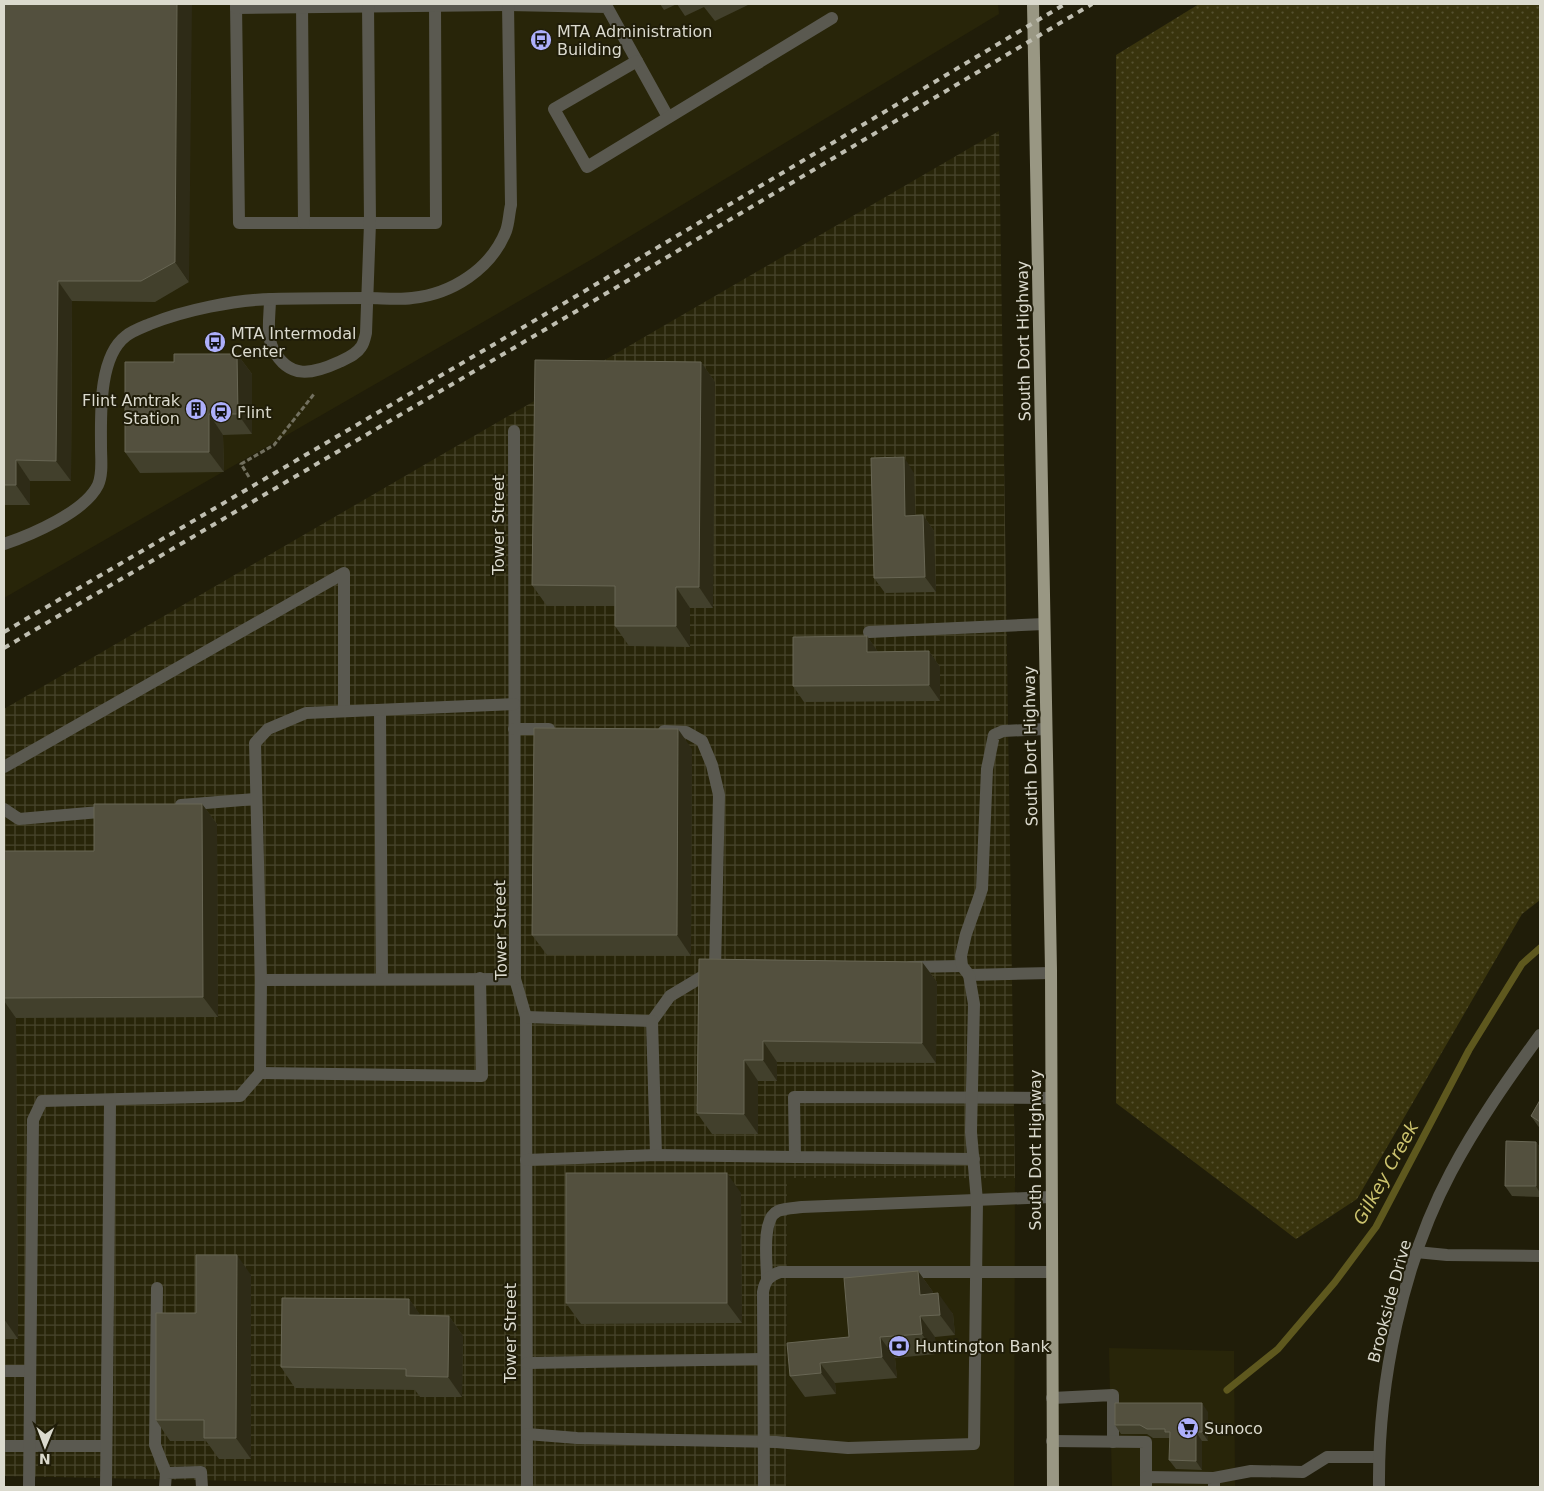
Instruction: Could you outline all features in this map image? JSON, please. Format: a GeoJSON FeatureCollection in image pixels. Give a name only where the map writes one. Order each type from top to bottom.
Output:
{"type":"FeatureCollection","features":[{"type":"Feature","properties":{"kind":"main road","name":"South Dort Highway"},"geometry":{"type":"LineString","coordinates":[[1033,4],[1051,973],[1051,1272],[1054,1487]]}},
{"type":"Feature","properties":{"kind":"street"},"geometry":{"type":"LineString","coordinates":[[435,5],[436,223],[238,223],[236,6],[368,5],[435,5],[508,5],[607,8],[668,118]]}},
{"type":"Feature","properties":{"kind":"street"},"geometry":{"type":"LineString","coordinates":[[270,299],[272,347],[279,359],[290,368],[303,372],[319,371],[353,355],[362,346],[366,333],[370,223],[368,5]]}},
{"type":"Feature","properties":{"kind":"street"},"geometry":{"type":"LineString","coordinates":[[4,544],[73,511],[87,500],[98,484],[101,470],[103,395],[106,373],[112,354],[126,336],[150,324],[182,314],[270,299],[412,299],[438,294],[462,282],[478,270],[494,253],[506,230],[511,205],[508,5]]}},
{"type":"Feature","properties":{"kind":"street"},"geometry":{"type":"LineString","coordinates":[[302,6],[304,223]]}},
{"type":"Feature","properties":{"kind":"street"},"geometry":{"type":"LineString","coordinates":[[637,61],[554,109],[587,167],[832,18]]}},
{"type":"Feature","properties":{"kind":"street","name":"Tower Street"},"geometry":{"type":"LineString","coordinates":[[514,431],[515,979],[526,1017],[527,1487]]}},
{"type":"Feature","properties":{"kind":"street"},"geometry":{"type":"LineString","coordinates":[[4,767],[344,574],[344,711]]}},
{"type":"Feature","properties":{"kind":"street"},"geometry":{"type":"LineString","coordinates":[[869,632],[1044,624]]}},
{"type":"Feature","properties":{"kind":"street"},"geometry":{"type":"LineString","coordinates":[[28,1487],[33,1120],[42,1101],[240,1096],[260,1073],[261,980],[255,744],[268,729],[306,713],[514,704]]}},
{"type":"Feature","properties":{"kind":"street"},"geometry":{"type":"LineString","coordinates":[[380,710],[382,979]]}},
{"type":"Feature","properties":{"kind":"street"},"geometry":{"type":"LineString","coordinates":[[514,729],[562,730]]}},
{"type":"Feature","properties":{"kind":"street"},"geometry":{"type":"LineString","coordinates":[[527,1434],[577,1438],[762,1442],[848,1448],[974,1444],[977,1201],[972,1132],[974,1004],[961,956],[966,934],[982,889],[987,769],[994,734],[1003,731],[1046,729]]}},
{"type":"Feature","properties":{"kind":"street"},"geometry":{"type":"LineString","coordinates":[[648,731],[686,732],[702,741],[712,765],[719,795],[720,969],[670,996],[652,1021],[656,1155]]}},
{"type":"Feature","properties":{"kind":"street"},"geometry":{"type":"LineString","coordinates":[[167,806],[255,799]]}},
{"type":"Feature","properties":{"kind":"street"},"geometry":{"type":"LineString","coordinates":[[4,809],[19,819],[127,810]]}},
{"type":"Feature","properties":{"kind":"street"},"geometry":{"type":"LineString","coordinates":[[893,967],[1051,973]]}},
{"type":"Feature","properties":{"kind":"street"},"geometry":{"type":"LineString","coordinates":[[260,1073],[482,1076],[480,978]]}},
{"type":"Feature","properties":{"kind":"street"},"geometry":{"type":"LineString","coordinates":[[261,980],[515,979]]}},
{"type":"Feature","properties":{"kind":"street"},"geometry":{"type":"LineString","coordinates":[[526,1017],[652,1021]]}},
{"type":"Feature","properties":{"kind":"street","name":"Brookside Drive"},"geometry":{"type":"LineString","coordinates":[[1379,1487],[1379,1457],[1386,1371],[1416,1252],[1451,1173],[1489,1106],[1540,1035]]}},
{"type":"Feature","properties":{"kind":"street"},"geometry":{"type":"LineString","coordinates":[[795,1157],[794,1097],[1051,1098]]}},
{"type":"Feature","properties":{"kind":"street"},"geometry":{"type":"LineString","coordinates":[[106,1487],[110,1100]]}},
{"type":"Feature","properties":{"kind":"street"},"geometry":{"type":"LineString","coordinates":[[526,1160],[656,1155],[974,1159]]}},
{"type":"Feature","properties":{"kind":"street"},"geometry":{"type":"LineString","coordinates":[[764,1487],[762,1442],[763,1292],[767,1279],[767,1233],[769,1219],[777,1211],[802,1207],[1051,1197]]}},
{"type":"Feature","properties":{"kind":"street"},"geometry":{"type":"LineString","coordinates":[[1416,1252],[1447,1255],[1540,1256]]}},
{"type":"Feature","properties":{"kind":"street"},"geometry":{"type":"LineString","coordinates":[[767,1279],[780,1272],[1051,1272]]}},
{"type":"Feature","properties":{"kind":"street"},"geometry":{"type":"LineString","coordinates":[[157,1288],[155,1445],[166,1473],[165,1487]]}},
{"type":"Feature","properties":{"kind":"street"},"geometry":{"type":"LineString","coordinates":[[527,1363],[763,1358]]}},
{"type":"Feature","properties":{"kind":"street"},"geometry":{"type":"LineString","coordinates":[[4,1372],[30,1371]]}},
{"type":"Feature","properties":{"kind":"street"},"geometry":{"type":"LineString","coordinates":[[1052,1398],[1113,1395],[1113,1442]]}},
{"type":"Feature","properties":{"kind":"street"},"geometry":{"type":"LineString","coordinates":[[1052,1441],[1146,1442],[1146,1482],[1214,1483],[1251,1471],[1303,1472],[1327,1457],[1379,1457]]}},
{"type":"Feature","properties":{"kind":"street"},"geometry":{"type":"LineString","coordinates":[[4,1446],[106,1446]]}},
{"type":"Feature","properties":{"kind":"street"},"geometry":{"type":"LineString","coordinates":[[166,1473],[202,1472],[202,1487]]}},
{"type":"Feature","properties":{"kind":"path"},"geometry":{"type":"LineString","coordinates":[[249,477],[241,464],[274,445],[314,394]]}},
{"type":"Feature","properties":{"kind":"shaded area"},"geometry":{"type":"Polygon","coordinates":[[[4,4],[998,4],[999,14],[594,258],[4,598],[4,4]]]}},
{"type":"Feature","properties":{"kind":"shaded area"},"geometry":{"type":"Polygon","coordinates":[[[1199,4],[1540,4],[1540,900],[1522,914],[1357,1199],[1296,1239],[1116,1103],[1116,55],[1199,4]]]}},
{"type":"Feature","properties":{"kind":"shaded area"},"geometry":{"type":"Polygon","coordinates":[[[999,131],[1015,1178],[787,1178],[786,1487],[533,1487],[4,1476],[4,709],[999,131]]]}},
{"type":"Feature","properties":{"kind":"shaded area"},"geometry":{"type":"Polygon","coordinates":[[[787,1177],[1015,1178],[1014,1487],[786,1487],[787,1177]]]}},
{"type":"Feature","properties":{"kind":"shaded area"},"geometry":{"type":"Polygon","coordinates":[[[1109,1348],[1234,1351],[1235,1487],[1112,1487],[1109,1348]]]}},
{"type":"Feature","properties":{"kind":"building"},"geometry":{"type":"Polygon","coordinates":[[[4,4],[177,4],[175,262],[141,281],[58,281],[56,461],[16,460],[16,485],[4,485],[4,4]]]}},
{"type":"Feature","properties":{"kind":"building","name":"Flint Amtrak Station"},"geometry":{"type":"Polygon","coordinates":[[[174,354],[237,354],[238,414],[209,414],[209,452],[125,452],[125,362],[174,362],[174,354]]]}},
{"type":"Feature","properties":{"kind":"building"},"geometry":{"type":"Polygon","coordinates":[[[535,360],[701,362],[699,587],[676,587],[676,626],[615,626],[615,586],[532,585],[535,360]]]}},
{"type":"Feature","properties":{"kind":"building"},"geometry":{"type":"Polygon","coordinates":[[[904,457],[905,516],[923,515],[925,577],[874,578],[871,458],[904,457]]]}},
{"type":"Feature","properties":{"kind":"building"},"geometry":{"type":"Polygon","coordinates":[[[867,636],[867,652],[929,651],[929,685],[793,686],[793,637],[867,636]]]}},
{"type":"Feature","properties":{"kind":"building"},"geometry":{"type":"Polygon","coordinates":[[[534,728],[678,729],[677,935],[532,935],[534,728]]]}},
{"type":"Feature","properties":{"kind":"building"},"geometry":{"type":"Polygon","coordinates":[[[94,804],[202,804],[203,997],[4,998],[4,851],[94,851],[94,804]]]}},
{"type":"Feature","properties":{"kind":"building"},"geometry":{"type":"Polygon","coordinates":[[[699,959],[922,962],[922,1043],[763,1041],[763,1060],[744,1060],[744,1114],[697,1113],[699,959]]]}},
{"type":"Feature","properties":{"kind":"building"},"geometry":{"type":"Polygon","coordinates":[[[1540,1100],[1540,1122],[1531,1116],[1540,1100]]]}},
{"type":"Feature","properties":{"kind":"building"},"geometry":{"type":"Polygon","coordinates":[[[1506,1141],[1536,1142],[1536,1186],[1505,1186],[1506,1141]]]}},
{"type":"Feature","properties":{"kind":"building"},"geometry":{"type":"Polygon","coordinates":[[[566,1173],[727,1173],[727,1303],[566,1303],[566,1173]]]}},
{"type":"Feature","properties":{"kind":"building"},"geometry":{"type":"Polygon","coordinates":[[[196,1255],[237,1255],[236,1438],[204,1438],[204,1420],[156,1420],[156,1313],[196,1313],[196,1255]]]}},
{"type":"Feature","properties":{"kind":"building"},"geometry":{"type":"Polygon","coordinates":[[[918,1271],[920,1295],[938,1293],[940,1315],[920,1316],[922,1334],[880,1337],[882,1357],[820,1363],[821,1373],[790,1376],[787,1343],[849,1337],[844,1278],[918,1271]]]}},
{"type":"Feature","properties":{"kind":"building"},"geometry":{"type":"Polygon","coordinates":[[[282,1298],[409,1299],[409,1315],[449,1316],[448,1377],[406,1376],[406,1369],[281,1367],[282,1298]]]}},
{"type":"Feature","properties":{"kind":"building"},"geometry":{"type":"Polygon","coordinates":[[[1115,1403],[1202,1403],[1202,1432],[1196,1432],[1196,1461],[1169,1460],[1170,1432],[1165,1432],[1165,1429],[1147,1429],[1140,1425],[1115,1425],[1115,1403]]]}},
{"type":"Feature","properties":{"kind":"waterway","name":"Gilkey Creek"},"geometry":{"type":"LineString","coordinates":[[1227,1390],[1278,1349],[1335,1282],[1376,1227],[1469,1050],[1522,964],[1540,948]]}},
{"type":"Feature","properties":{"kind":"railway"},"geometry":{"type":"LineString","coordinates":[[4,632],[578,295],[1065,4]]}},
{"type":"Feature","properties":{"kind":"railway"},"geometry":{"type":"LineString","coordinates":[[4,648],[585,306],[1092,4]]}},
{"type":"Feature","properties":{"kind":"place","name":"MTA Administration Building"},"geometry":{"type":"Point","coordinates":[541,40]}},
{"type":"Feature","properties":{"kind":"place","name":"MTA Intermodal Center"},"geometry":{"type":"Point","coordinates":[215,342]}},
{"type":"Feature","properties":{"kind":"place","name":"Flint Amtrak Station"},"geometry":{"type":"Point","coordinates":[196,409]}},
{"type":"Feature","properties":{"kind":"place","name":"Flint"},"geometry":{"type":"Point","coordinates":[221,412]}},
{"type":"Feature","properties":{"kind":"place","name":"Huntington Bank"},"geometry":{"type":"Point","coordinates":[899,1346]}},
{"type":"Feature","properties":{"kind":"place","name":"Sunoco"},"geometry":{"type":"Point","coordinates":[1188,1428]}}]}
